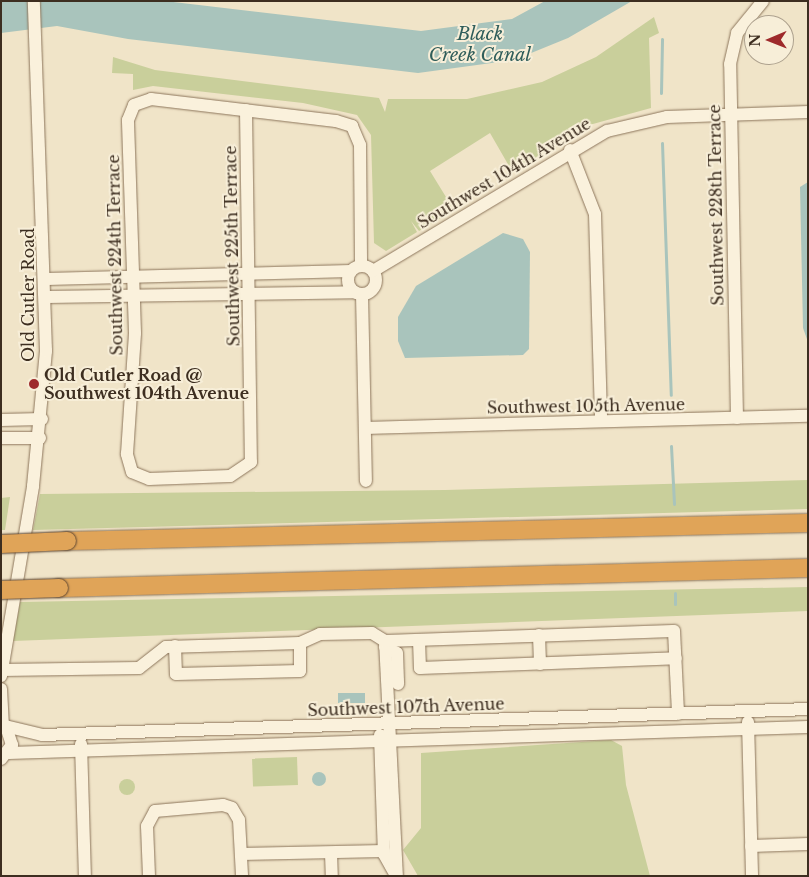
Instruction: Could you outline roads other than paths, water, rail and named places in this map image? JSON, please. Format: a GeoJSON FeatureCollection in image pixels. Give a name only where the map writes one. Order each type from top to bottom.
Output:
{"type":"FeatureCollection","features":[{"type":"Feature","properties":{"kind":"highway"},"geometry":{"type":"LineString","coordinates":[[1,544],[808,523]]}},
{"type":"Feature","properties":{"kind":"highway"},"geometry":{"type":"LineString","coordinates":[[1,590],[808,568]]}},
{"type":"Feature","properties":{"kind":"street","name":"Old Cutler Road"},"geometry":{"type":"LineString","coordinates":[[2,666],[42,419],[47,279],[34,1]]}},
{"type":"Feature","properties":{"kind":"street","name":"Southwest 228th Terrace"},"geometry":{"type":"LineString","coordinates":[[737,418],[730,114],[732,51],[743,22],[762,1]]}},
{"type":"Feature","properties":{"kind":"street","name":"Southwest 224th Terrace"},"geometry":{"type":"LineString","coordinates":[[130,468],[135,295],[128,120],[137,103],[151,99],[246,110]]}},
{"type":"Feature","properties":{"kind":"street"},"geometry":{"type":"LineString","coordinates":[[47,297],[358,293],[374,286],[362,269],[360,145],[352,126],[246,110]]}},
{"type":"Feature","properties":{"kind":"street","name":"Southwest 225th Terrace"},"geometry":{"type":"LineString","coordinates":[[130,468],[149,479],[230,476],[246,469],[253,447],[246,110]]}},
{"type":"Feature","properties":{"kind":"street","name":"Southwest 104th Avenue"},"geometry":{"type":"LineString","coordinates":[[362,269],[570,150],[607,131],[654,119],[730,114],[808,112]]}},
{"type":"Feature","properties":{"kind":"street"},"geometry":{"type":"LineString","coordinates":[[570,150],[595,214],[601,421]]}},
{"type":"Feature","properties":{"kind":"street"},"geometry":{"type":"LineString","coordinates":[[47,279],[362,269]]}},
{"type":"Feature","properties":{"kind":"street"},"geometry":{"type":"LineString","coordinates":[[362,269],[348,283],[358,293],[366,481]]}},
{"type":"Feature","properties":{"kind":"street","name":"Southwest 105th Avenue"},"geometry":{"type":"LineString","coordinates":[[365,428],[808,416]]}},
{"type":"Feature","properties":{"kind":"street"},"geometry":{"type":"LineString","coordinates":[[1,420],[42,419]]}},
{"type":"Feature","properties":{"kind":"street"},"geometry":{"type":"LineString","coordinates":[[1,438],[40,438]]}},
{"type":"Feature","properties":{"kind":"street"},"geometry":{"type":"LineString","coordinates":[[385,644],[419,640],[674,631],[678,714]]}},
{"type":"Feature","properties":{"kind":"street"},"geometry":{"type":"LineString","coordinates":[[2,666],[139,668],[161,648],[300,643],[320,634],[372,633],[397,653],[398,699],[390,705]]}},
{"type":"Feature","properties":{"kind":"street"},"geometry":{"type":"LineString","coordinates":[[539,635],[540,664]]}},
{"type":"Feature","properties":{"kind":"street"},"geometry":{"type":"LineString","coordinates":[[419,640],[420,668],[676,658]]}},
{"type":"Feature","properties":{"kind":"street"},"geometry":{"type":"LineString","coordinates":[[176,646],[176,674],[300,671],[300,643]]}},
{"type":"Feature","properties":{"kind":"street"},"geometry":{"type":"LineString","coordinates":[[385,644],[390,705],[384,732],[397,876]]}},
{"type":"Feature","properties":{"kind":"street"},"geometry":{"type":"LineString","coordinates":[[386,663],[382,812],[384,847],[397,876]]}},
{"type":"Feature","properties":{"kind":"street"},"geometry":{"type":"LineString","coordinates":[[1,689],[4,726],[12,742],[5,756]]}},
{"type":"Feature","properties":{"kind":"street","name":"Southwest 107th Avenue"},"geometry":{"type":"LineString","coordinates":[[5,756],[678,714],[808,710]]}},
{"type":"Feature","properties":{"kind":"street"},"geometry":{"type":"LineString","coordinates":[[748,712],[752,876]]}},
{"type":"Feature","properties":{"kind":"street","name":"Southwest 107th Avenue"},"geometry":{"type":"LineString","coordinates":[[4,726],[29,734],[808,727]]}},
{"type":"Feature","properties":{"kind":"street"},"geometry":{"type":"LineString","coordinates":[[81,734],[85,876]]}},
{"type":"Feature","properties":{"kind":"street"},"geometry":{"type":"LineString","coordinates":[[149,876],[147,826],[155,811],[223,805],[234,810],[240,825],[242,876]]}},
{"type":"Feature","properties":{"kind":"street"},"geometry":{"type":"LineString","coordinates":[[356,851],[373,842],[382,812]]}},
{"type":"Feature","properties":{"kind":"street"},"geometry":{"type":"LineString","coordinates":[[241,854],[356,851],[384,847],[394,833]]}},
{"type":"Feature","properties":{"kind":"street"},"geometry":{"type":"LineString","coordinates":[[751,846],[808,844]]}},
{"type":"Feature","properties":{"kind":"street"},"geometry":{"type":"LineString","coordinates":[[331,852],[332,876]]}},
{"type":"Feature","properties":{"kind":"water","name":"Black Creek Canal"},"geometry":{"type":"Polygon","coordinates":[[[1,1],[165,1],[421,31],[512,19],[545,1],[632,1],[568,38],[514,60],[418,73],[128,39],[57,26],[1,33],[1,1]]]}},
{"type":"Feature","properties":{"kind":"water"},"geometry":{"type":"Polygon","coordinates":[[[808,182],[808,342],[803,328],[800,187],[808,182]]]}},
{"type":"Feature","properties":{"kind":"water"},"geometry":{"type":"Polygon","coordinates":[[[503,233],[523,239],[530,252],[529,349],[523,355],[405,358],[398,341],[398,317],[416,286],[503,233]]]}},
{"type":"Feature","properties":{"kind":"water"},"geometry":{"type":"Polygon","coordinates":[[[338,693],[365,693],[365,703],[338,703],[338,693]]]}},
{"type":"Feature","properties":{"kind":"water"},"geometry":{"type":"Polygon","coordinates":[[[316,772],[322,772],[326,779],[322,786],[316,786],[312,782],[312,776],[316,772]]]}},
{"type":"Feature","properties":{"kind":"waterway"},"geometry":{"type":"LineString","coordinates":[[661,93],[662,39]]}},
{"type":"Feature","properties":{"kind":"waterway"},"geometry":{"type":"LineString","coordinates":[[662,143],[671,395]]}},
{"type":"Feature","properties":{"kind":"waterway"},"geometry":{"type":"LineString","coordinates":[[671,446],[674,504]]}},
{"type":"Feature","properties":{"kind":"waterway"},"geometry":{"type":"LineString","coordinates":[[675,593],[675,604]]}},
{"type":"Feature","properties":{"kind":"place","name":"Old Cutler Road @ Southwest 104th Avenue"},"geometry":{"type":"Point","coordinates":[34,384]}}]}
